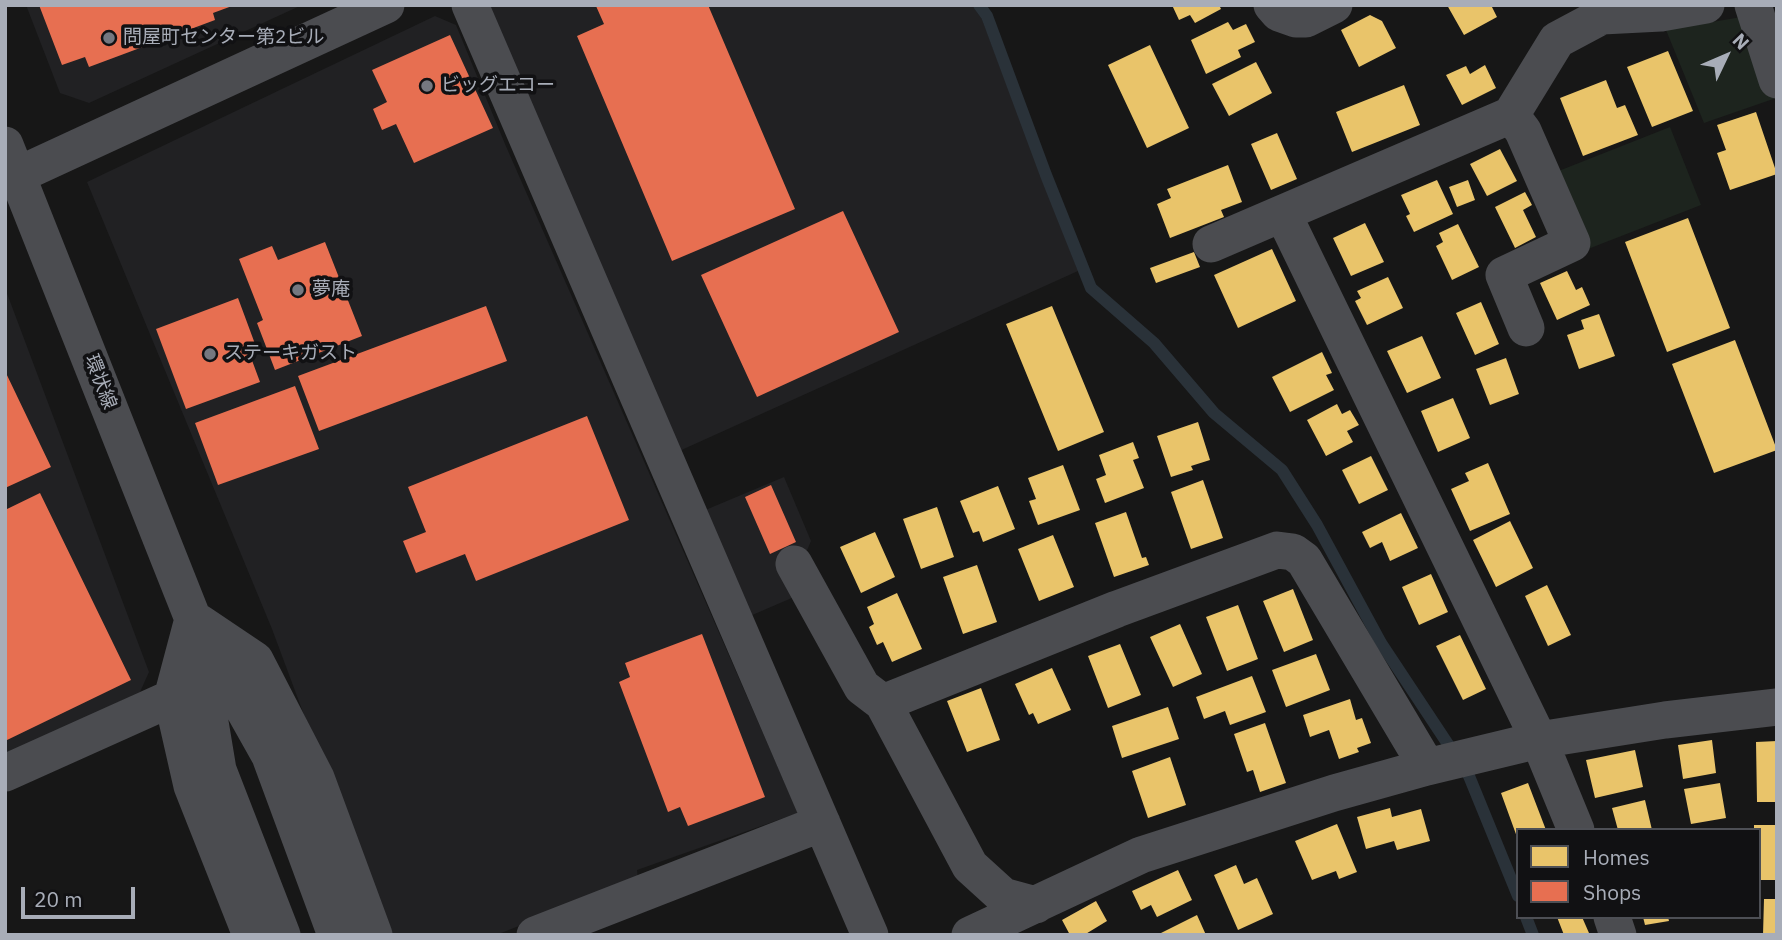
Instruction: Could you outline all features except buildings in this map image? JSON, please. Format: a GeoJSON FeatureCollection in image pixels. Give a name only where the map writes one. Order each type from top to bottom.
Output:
{"type":"FeatureCollection","features":[{"type":"Feature","properties":{"kind":"street"},"geometry":{"type":"LineString","coordinates":[[9,167],[386,5]]}},
{"type":"Feature","properties":{"kind":"street"},"geometry":{"type":"LineString","coordinates":[[470,5],[870,935]]}},
{"type":"Feature","properties":{"kind":"street"},"geometry":{"type":"LineString","coordinates":[[1272,5],[1279,13],[1296,19],[1306,19],[1334,5]]}},
{"type":"Feature","properties":{"kind":"street"},"geometry":{"type":"LineString","coordinates":[[1753,5],[1777,80]]}},
{"type":"Feature","properties":{"kind":"street"},"geometry":{"type":"LineString","coordinates":[[1211,244],[1511,115],[1558,40],[1599,11],[1692,7]]}},
{"type":"Feature","properties":{"kind":"street"},"geometry":{"type":"LineString","coordinates":[[1511,115],[1522,131],[1572,243],[1504,275],[1525,328]]}},
{"type":"Feature","properties":{"kind":"street","name":"環状線"},"geometry":{"type":"LineString","coordinates":[[9,167],[60,278],[193,619],[270,756],[336,935]]}},
{"type":"Feature","properties":{"kind":"street"},"geometry":{"type":"LineString","coordinates":[[1283,214],[1539,740],[1575,828]]}},
{"type":"Feature","properties":{"kind":"street"},"geometry":{"type":"LineString","coordinates":[[883,703],[1117,609],[1277,550],[1293,552],[1304,560],[1427,767]]}},
{"type":"Feature","properties":{"kind":"street"},"geometry":{"type":"LineString","coordinates":[[794,564],[862,687],[883,703],[970,866],[1003,896],[1036,905]]}},
{"type":"Feature","properties":{"kind":"street"},"geometry":{"type":"LineString","coordinates":[[251,935],[192,786],[172,698],[193,619],[255,660],[316,778],[374,935]]}},
{"type":"Feature","properties":{"kind":"street","name":"環状線"},"geometry":{"type":"LineString","coordinates":[[193,619],[218,770],[282,935]]}},
{"type":"Feature","properties":{"kind":"street"},"geometry":{"type":"LineString","coordinates":[[5,773],[172,698]]}},
{"type":"Feature","properties":{"kind":"street"},"geometry":{"type":"LineString","coordinates":[[970,935],[1006,927],[1036,905],[1141,855],[1334,793],[1539,740],[1665,720],[1777,707]]}},
{"type":"Feature","properties":{"kind":"street"},"geometry":{"type":"LineString","coordinates":[[535,935],[822,823]]}},
{"type":"Feature","properties":{"kind":"shaded area"},"geometry":{"type":"Polygon","coordinates":[[[26,5],[302,5],[89,103],[60,93],[26,5]]]}},
{"type":"Feature","properties":{"kind":"shaded area"},"geometry":{"type":"Polygon","coordinates":[[[485,5],[972,5],[982,19],[1078,271],[677,452],[485,5]]]}},
{"type":"Feature","properties":{"kind":"shaded area"},"geometry":{"type":"Polygon","coordinates":[[[435,16],[456,25],[505,144],[798,813],[637,870],[638,879],[496,935],[386,935],[272,629],[87,182],[435,16]]]}},
{"type":"Feature","properties":{"kind":"shaded area"},"geometry":{"type":"Polygon","coordinates":[[[1747,16],[1776,98],[1704,123],[1666,30],[1747,16]]]}},
{"type":"Feature","properties":{"kind":"shaded area"},"geometry":{"type":"Polygon","coordinates":[[[1670,127],[1701,205],[1588,249],[1556,172],[1670,127]]]}},
{"type":"Feature","properties":{"kind":"shaded area"},"geometry":{"type":"Polygon","coordinates":[[[5,288],[149,672],[140,692],[5,756],[5,288]]]}},
{"type":"Feature","properties":{"kind":"shaded area"},"geometry":{"type":"Polygon","coordinates":[[[784,477],[811,541],[805,555],[801,594],[750,616],[703,511],[784,477]]]}},
{"type":"Feature","properties":{"kind":"waterway"},"geometry":{"type":"LineString","coordinates":[[979,5],[987,16],[1091,288],[1154,343],[1214,413],[1282,470],[1317,525],[1381,643],[1469,776],[1516,891]]}},
{"type":"Feature","properties":{"kind":"waterway"},"geometry":{"type":"LineString","coordinates":[[1527,919],[1533,935]]}},
{"type":"Feature","properties":{"kind":"place","name":"問屋町センター第2ビル"},"geometry":{"type":"Point","coordinates":[109,38]}},
{"type":"Feature","properties":{"kind":"place","name":"ビッグエコー"},"geometry":{"type":"Point","coordinates":[427,86]}},
{"type":"Feature","properties":{"kind":"place","name":"夢庵"},"geometry":{"type":"Point","coordinates":[298,290]}},
{"type":"Feature","properties":{"kind":"place","name":"ステーキガスト"},"geometry":{"type":"Point","coordinates":[210,354]}}]}
